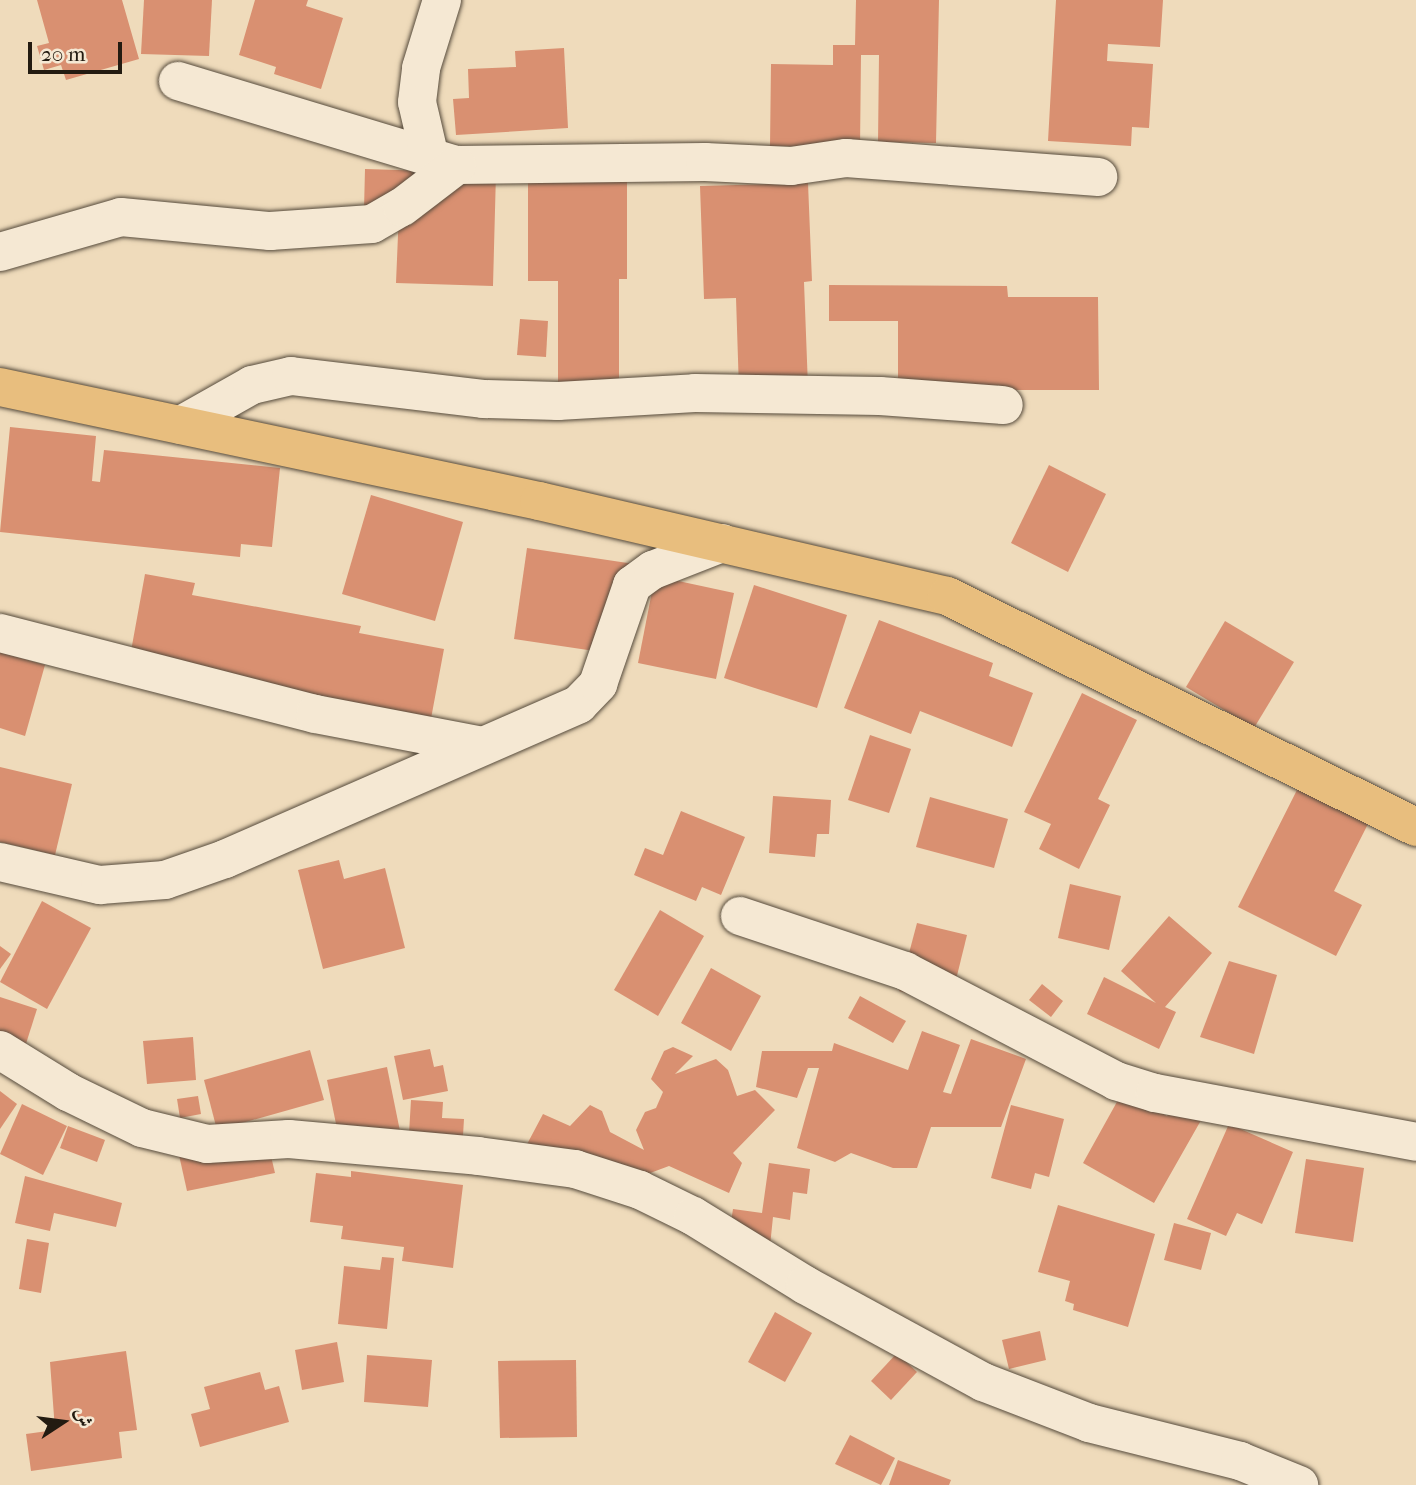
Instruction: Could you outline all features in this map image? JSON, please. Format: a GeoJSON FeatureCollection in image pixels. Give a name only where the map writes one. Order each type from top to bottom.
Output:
{"type":"FeatureCollection","features":[{"type":"Feature","properties":{"kind":"main road"},"geometry":{"type":"LineString","coordinates":[[0,387],[722,543],[947,596],[1416,827]]}},
{"type":"Feature","properties":{"kind":"street"},"geometry":{"type":"LineString","coordinates":[[442,0],[421,68],[417,102],[443,161]]}},
{"type":"Feature","properties":{"kind":"street"},"geometry":{"type":"LineString","coordinates":[[178,81],[443,161],[705,162],[791,166],[846,158],[1098,177]]}},
{"type":"Feature","properties":{"kind":"street"},"geometry":{"type":"LineString","coordinates":[[0,252],[121,216],[270,231],[372,224],[443,161]]}},
{"type":"Feature","properties":{"kind":"street"},"geometry":{"type":"LineString","coordinates":[[181,425],[252,385],[291,376],[483,399],[558,401],[695,393],[880,396],[1004,405]]}},
{"type":"Feature","properties":{"kind":"street"},"geometry":{"type":"LineString","coordinates":[[0,862],[100,885],[164,880],[225,859],[478,745],[579,704],[598,684],[632,585],[653,570],[722,543]]}},
{"type":"Feature","properties":{"kind":"street"},"geometry":{"type":"LineString","coordinates":[[0,633],[315,714],[478,745]]}},
{"type":"Feature","properties":{"kind":"street"},"geometry":{"type":"LineString","coordinates":[[740,916],[905,971],[1116,1081],[1155,1093],[1416,1142]]}},
{"type":"Feature","properties":{"kind":"street"},"geometry":{"type":"LineString","coordinates":[[0,1050],[68,1091],[142,1128],[207,1144],[289,1139],[478,1156],[575,1169],[640,1190],[693,1216],[817,1292],[983,1382],[1089,1423],[1240,1461],[1299,1485]]}},
{"type":"Feature","properties":{"kind":"building"},"geometry":{"type":"Polygon","coordinates":[[[37,0],[122,0],[139,59],[66,80],[61,65],[44,70],[37,46],[49,43],[37,0]]]}},
{"type":"Feature","properties":{"kind":"building"},"geometry":{"type":"Polygon","coordinates":[[[144,0],[212,0],[209,56],[141,54],[144,0]]]}},
{"type":"Feature","properties":{"kind":"building"},"geometry":{"type":"Polygon","coordinates":[[[255,0],[308,0],[306,6],[343,18],[321,89],[274,74],[276,67],[239,55],[255,0]]]}},
{"type":"Feature","properties":{"kind":"building"},"geometry":{"type":"Polygon","coordinates":[[[856,0],[939,0],[936,143],[878,142],[879,55],[861,55],[860,148],[770,146],[771,64],[833,65],[833,45],[855,45],[856,0]]]}},
{"type":"Feature","properties":{"kind":"building"},"geometry":{"type":"Polygon","coordinates":[[[1056,0],[1163,0],[1160,47],[1108,44],[1107,61],[1153,64],[1149,128],[1132,127],[1131,146],[1048,141],[1056,0]]]}},
{"type":"Feature","properties":{"kind":"building"},"geometry":{"type":"Polygon","coordinates":[[[564,48],[568,128],[456,135],[453,99],[469,98],[468,69],[516,67],[515,51],[564,48]]]}},
{"type":"Feature","properties":{"kind":"building"},"geometry":{"type":"Polygon","coordinates":[[[365,169],[496,173],[493,286],[396,283],[399,211],[364,209],[365,169]]]}},
{"type":"Feature","properties":{"kind":"building"},"geometry":{"type":"Polygon","coordinates":[[[528,180],[627,180],[627,279],[619,279],[619,383],[558,383],[558,281],[528,281],[528,180]]]}},
{"type":"Feature","properties":{"kind":"building"},"geometry":{"type":"Polygon","coordinates":[[[808,183],[812,281],[804,282],[808,387],[739,390],[736,298],[704,299],[700,186],[808,183]]]}},
{"type":"Feature","properties":{"kind":"building"},"geometry":{"type":"Polygon","coordinates":[[[829,285],[1007,286],[1008,297],[1098,297],[1099,390],[898,390],[898,321],[829,321],[829,285]]]}},
{"type":"Feature","properties":{"kind":"building"},"geometry":{"type":"Polygon","coordinates":[[[520,319],[548,321],[546,357],[517,355],[520,319]]]}},
{"type":"Feature","properties":{"kind":"building"},"geometry":{"type":"Polygon","coordinates":[[[10,427],[96,436],[92,481],[100,482],[104,450],[280,468],[272,547],[241,544],[240,557],[0,532],[10,427]]]}},
{"type":"Feature","properties":{"kind":"building"},"geometry":{"type":"Polygon","coordinates":[[[1049,465],[1106,494],[1068,572],[1011,543],[1049,465]]]}},
{"type":"Feature","properties":{"kind":"building"},"geometry":{"type":"Polygon","coordinates":[[[371,495],[463,522],[435,621],[342,594],[371,495]]]}},
{"type":"Feature","properties":{"kind":"building"},"geometry":{"type":"Polygon","coordinates":[[[527,548],[641,565],[628,656],[514,639],[527,548]]]}},
{"type":"Feature","properties":{"kind":"building"},"geometry":{"type":"Polygon","coordinates":[[[145,574],[195,583],[192,595],[361,626],[359,633],[444,649],[427,740],[127,673],[145,574]]]}},
{"type":"Feature","properties":{"kind":"building"},"geometry":{"type":"Polygon","coordinates":[[[655,576],[734,593],[716,679],[638,663],[655,576]]]}},
{"type":"Feature","properties":{"kind":"building"},"geometry":{"type":"Polygon","coordinates":[[[754,585],[847,615],[817,708],[724,678],[754,585]]]}},
{"type":"Feature","properties":{"kind":"building"},"geometry":{"type":"Polygon","coordinates":[[[879,620],[993,663],[989,676],[1033,693],[1012,747],[920,711],[911,734],[844,708],[879,620]]]}},
{"type":"Feature","properties":{"kind":"building"},"geometry":{"type":"Polygon","coordinates":[[[1225,621],[1294,662],[1254,728],[1186,687],[1225,621]]]}},
{"type":"Feature","properties":{"kind":"building"},"geometry":{"type":"Polygon","coordinates":[[[0,652],[45,665],[25,736],[0,728],[0,652]]]}},
{"type":"Feature","properties":{"kind":"building"},"geometry":{"type":"Polygon","coordinates":[[[1082,693],[1137,720],[1098,799],[1110,805],[1079,869],[1039,849],[1051,824],[1024,812],[1082,693]]]}},
{"type":"Feature","properties":{"kind":"building"},"geometry":{"type":"Polygon","coordinates":[[[870,735],[911,749],[889,813],[848,800],[870,735]]]}},
{"type":"Feature","properties":{"kind":"building"},"geometry":{"type":"Polygon","coordinates":[[[0,767],[72,784],[55,855],[0,842],[0,767]]]}},
{"type":"Feature","properties":{"kind":"building"},"geometry":{"type":"Polygon","coordinates":[[[1299,786],[1369,822],[1334,891],[1362,905],[1336,956],[1238,907],[1299,786]]]}},
{"type":"Feature","properties":{"kind":"building"},"geometry":{"type":"Polygon","coordinates":[[[773,796],[831,800],[829,834],[817,834],[815,857],[769,853],[773,796]]]}},
{"type":"Feature","properties":{"kind":"building"},"geometry":{"type":"Polygon","coordinates":[[[930,797],[1008,819],[994,868],[916,847],[930,797]]]}},
{"type":"Feature","properties":{"kind":"building"},"geometry":{"type":"Polygon","coordinates":[[[681,811],[745,837],[721,895],[702,887],[696,901],[634,875],[645,848],[663,855],[681,811]]]}},
{"type":"Feature","properties":{"kind":"building"},"geometry":{"type":"Polygon","coordinates":[[[339,860],[344,879],[385,868],[405,948],[323,969],[298,870],[339,860]]]}},
{"type":"Feature","properties":{"kind":"building"},"geometry":{"type":"Polygon","coordinates":[[[1070,884],[1121,896],[1109,950],[1058,938],[1070,884]]]}},
{"type":"Feature","properties":{"kind":"building"},"geometry":{"type":"Polygon","coordinates":[[[42,901],[91,928],[47,1009],[0,982],[42,901]]]}},
{"type":"Feature","properties":{"kind":"building"},"geometry":{"type":"Polygon","coordinates":[[[660,910],[704,936],[658,1016],[614,990],[660,910]]]}},
{"type":"Feature","properties":{"kind":"building"},"geometry":{"type":"Polygon","coordinates":[[[1169,916],[1212,953],[1165,1007],[1176,1012],[1159,1049],[1087,1014],[1104,977],[1156,1003],[1121,971],[1169,916]]]}},
{"type":"Feature","properties":{"kind":"building"},"geometry":{"type":"Polygon","coordinates":[[[917,923],[967,935],[950,1004],[899,991],[917,923]]]}},
{"type":"Feature","properties":{"kind":"building"},"geometry":{"type":"Polygon","coordinates":[[[0,946],[11,954],[0,969],[0,946]]]}},
{"type":"Feature","properties":{"kind":"building"},"geometry":{"type":"Polygon","coordinates":[[[1229,961],[1277,975],[1254,1054],[1200,1037],[1229,961]]]}},
{"type":"Feature","properties":{"kind":"building"},"geometry":{"type":"Polygon","coordinates":[[[711,968],[761,996],[731,1051],[681,1023],[711,968]]]}},
{"type":"Feature","properties":{"kind":"building"},"geometry":{"type":"Polygon","coordinates":[[[1042,984],[1063,1001],[1051,1017],[1029,1000],[1042,984]]]}},
{"type":"Feature","properties":{"kind":"building"},"geometry":{"type":"Polygon","coordinates":[[[860,996],[906,1021],[893,1043],[848,1018],[860,996]]]}},
{"type":"Feature","properties":{"kind":"building"},"geometry":{"type":"Polygon","coordinates":[[[0,997],[37,1009],[24,1050],[0,1042],[0,997]]]}},
{"type":"Feature","properties":{"kind":"building"},"geometry":{"type":"Polygon","coordinates":[[[922,1031],[960,1045],[943,1092],[951,1094],[971,1039],[1026,1059],[1001,1127],[931,1127],[917,1168],[893,1168],[851,1153],[835,1162],[797,1148],[819,1068],[808,1068],[797,1098],[756,1087],[762,1051],[832,1051],[834,1043],[908,1070],[922,1031]]]}},
{"type":"Feature","properties":{"kind":"building"},"geometry":{"type":"Polygon","coordinates":[[[193,1037],[196,1080],[147,1084],[143,1041],[193,1037]]]}},
{"type":"Feature","properties":{"kind":"building"},"geometry":{"type":"Polygon","coordinates":[[[673,1047],[693,1056],[675,1074],[716,1059],[728,1070],[737,1096],[755,1090],[775,1110],[733,1153],[742,1163],[729,1193],[669,1166],[626,1182],[525,1148],[543,1114],[570,1126],[590,1105],[602,1111],[610,1132],[644,1150],[636,1130],[645,1112],[656,1108],[663,1092],[651,1079],[664,1051],[673,1047]]]}},
{"type":"Feature","properties":{"kind":"building"},"geometry":{"type":"Polygon","coordinates":[[[430,1049],[434,1067],[443,1065],[448,1091],[403,1100],[394,1056],[430,1049]]]}},
{"type":"Feature","properties":{"kind":"building"},"geometry":{"type":"Polygon","coordinates":[[[310,1050],[324,1100],[217,1130],[204,1080],[310,1050]]]}},
{"type":"Feature","properties":{"kind":"building"},"geometry":{"type":"Polygon","coordinates":[[[387,1067],[403,1146],[343,1158],[327,1080],[387,1067]]]}},
{"type":"Feature","properties":{"kind":"building"},"geometry":{"type":"Polygon","coordinates":[[[0,1091],[17,1104],[0,1129],[0,1091]]]}},
{"type":"Feature","properties":{"kind":"building"},"geometry":{"type":"Polygon","coordinates":[[[1123,1091],[1167,1116],[1176,1099],[1204,1115],[1154,1203],[1083,1163],[1123,1091]]]}},
{"type":"Feature","properties":{"kind":"building"},"geometry":{"type":"Polygon","coordinates":[[[198,1096],[201,1114],[180,1118],[177,1099],[198,1096]]]}},
{"type":"Feature","properties":{"kind":"building"},"geometry":{"type":"Polygon","coordinates":[[[411,1100],[443,1102],[442,1118],[464,1119],[462,1152],[408,1150],[411,1100]]]}},
{"type":"Feature","properties":{"kind":"building"},"geometry":{"type":"Polygon","coordinates":[[[22,1104],[67,1126],[43,1175],[0,1154],[22,1104]]]}},
{"type":"Feature","properties":{"kind":"building"},"geometry":{"type":"Polygon","coordinates":[[[1011,1105],[1064,1119],[1049,1177],[1035,1173],[1031,1189],[991,1178],[1011,1105]]]}},
{"type":"Feature","properties":{"kind":"building"},"geometry":{"type":"Polygon","coordinates":[[[1229,1124],[1293,1152],[1262,1224],[1237,1213],[1226,1236],[1187,1219],[1229,1124]]]}},
{"type":"Feature","properties":{"kind":"building"},"geometry":{"type":"Polygon","coordinates":[[[68,1126],[105,1140],[97,1162],[60,1148],[68,1126]]]}},
{"type":"Feature","properties":{"kind":"building"},"geometry":{"type":"Polygon","coordinates":[[[270,1152],[275,1173],[187,1191],[179,1155],[270,1152]]]}},
{"type":"Feature","properties":{"kind":"building"},"geometry":{"type":"Polygon","coordinates":[[[1306,1159],[1364,1168],[1353,1242],[1295,1233],[1306,1159]]]}},
{"type":"Feature","properties":{"kind":"building"},"geometry":{"type":"Polygon","coordinates":[[[769,1163],[810,1169],[807,1194],[793,1192],[790,1220],[773,1217],[770,1246],[728,1241],[733,1209],[762,1213],[769,1163]]]}},
{"type":"Feature","properties":{"kind":"building"},"geometry":{"type":"Polygon","coordinates":[[[351,1171],[463,1185],[453,1268],[402,1261],[404,1247],[341,1239],[343,1226],[310,1222],[316,1173],[351,1177],[351,1171]]]}},
{"type":"Feature","properties":{"kind":"building"},"geometry":{"type":"Polygon","coordinates":[[[25,1176],[122,1203],[116,1227],[54,1213],[50,1231],[15,1223],[25,1176]]]}},
{"type":"Feature","properties":{"kind":"building"},"geometry":{"type":"Polygon","coordinates":[[[1058,1205],[1155,1234],[1128,1327],[1073,1310],[1074,1304],[1065,1301],[1070,1281],[1038,1272],[1058,1205]]]}},
{"type":"Feature","properties":{"kind":"building"},"geometry":{"type":"Polygon","coordinates":[[[1174,1223],[1211,1233],[1201,1270],[1164,1260],[1174,1223]]]}},
{"type":"Feature","properties":{"kind":"building"},"geometry":{"type":"Polygon","coordinates":[[[27,1239],[49,1243],[41,1293],[19,1289],[27,1239]]]}},
{"type":"Feature","properties":{"kind":"building"},"geometry":{"type":"Polygon","coordinates":[[[382,1257],[394,1258],[387,1329],[338,1324],[344,1266],[380,1270],[382,1257]]]}},
{"type":"Feature","properties":{"kind":"building"},"geometry":{"type":"Polygon","coordinates":[[[775,1312],[812,1333],[785,1382],[748,1362],[775,1312]]]}},
{"type":"Feature","properties":{"kind":"building"},"geometry":{"type":"Polygon","coordinates":[[[1040,1331],[1046,1360],[1009,1369],[1002,1340],[1040,1331]]]}},
{"type":"Feature","properties":{"kind":"building"},"geometry":{"type":"Polygon","coordinates":[[[337,1342],[344,1382],[302,1390],[295,1350],[337,1342]]]}},
{"type":"Feature","properties":{"kind":"building"},"geometry":{"type":"Polygon","coordinates":[[[126,1351],[137,1430],[119,1432],[122,1458],[31,1471],[26,1434],[55,1430],[50,1362],[126,1351]]]}},
{"type":"Feature","properties":{"kind":"building"},"geometry":{"type":"Polygon","coordinates":[[[897,1353],[917,1372],[891,1400],[871,1381],[897,1353]]]}},
{"type":"Feature","properties":{"kind":"building"},"geometry":{"type":"Polygon","coordinates":[[[367,1355],[432,1360],[428,1407],[364,1402],[367,1355]]]}},
{"type":"Feature","properties":{"kind":"building"},"geometry":{"type":"Polygon","coordinates":[[[576,1360],[577,1437],[500,1438],[498,1361],[576,1360]]]}},
{"type":"Feature","properties":{"kind":"building"},"geometry":{"type":"Polygon","coordinates":[[[260,1372],[265,1390],[279,1386],[289,1422],[200,1447],[191,1414],[210,1409],[204,1387],[260,1372]]]}},
{"type":"Feature","properties":{"kind":"building"},"geometry":{"type":"Polygon","coordinates":[[[850,1435],[895,1458],[881,1485],[835,1464],[850,1435]]]}},
{"type":"Feature","properties":{"kind":"building"},"geometry":{"type":"Polygon","coordinates":[[[898,1460],[951,1480],[949,1485],[889,1485],[898,1460]]]}}]}
